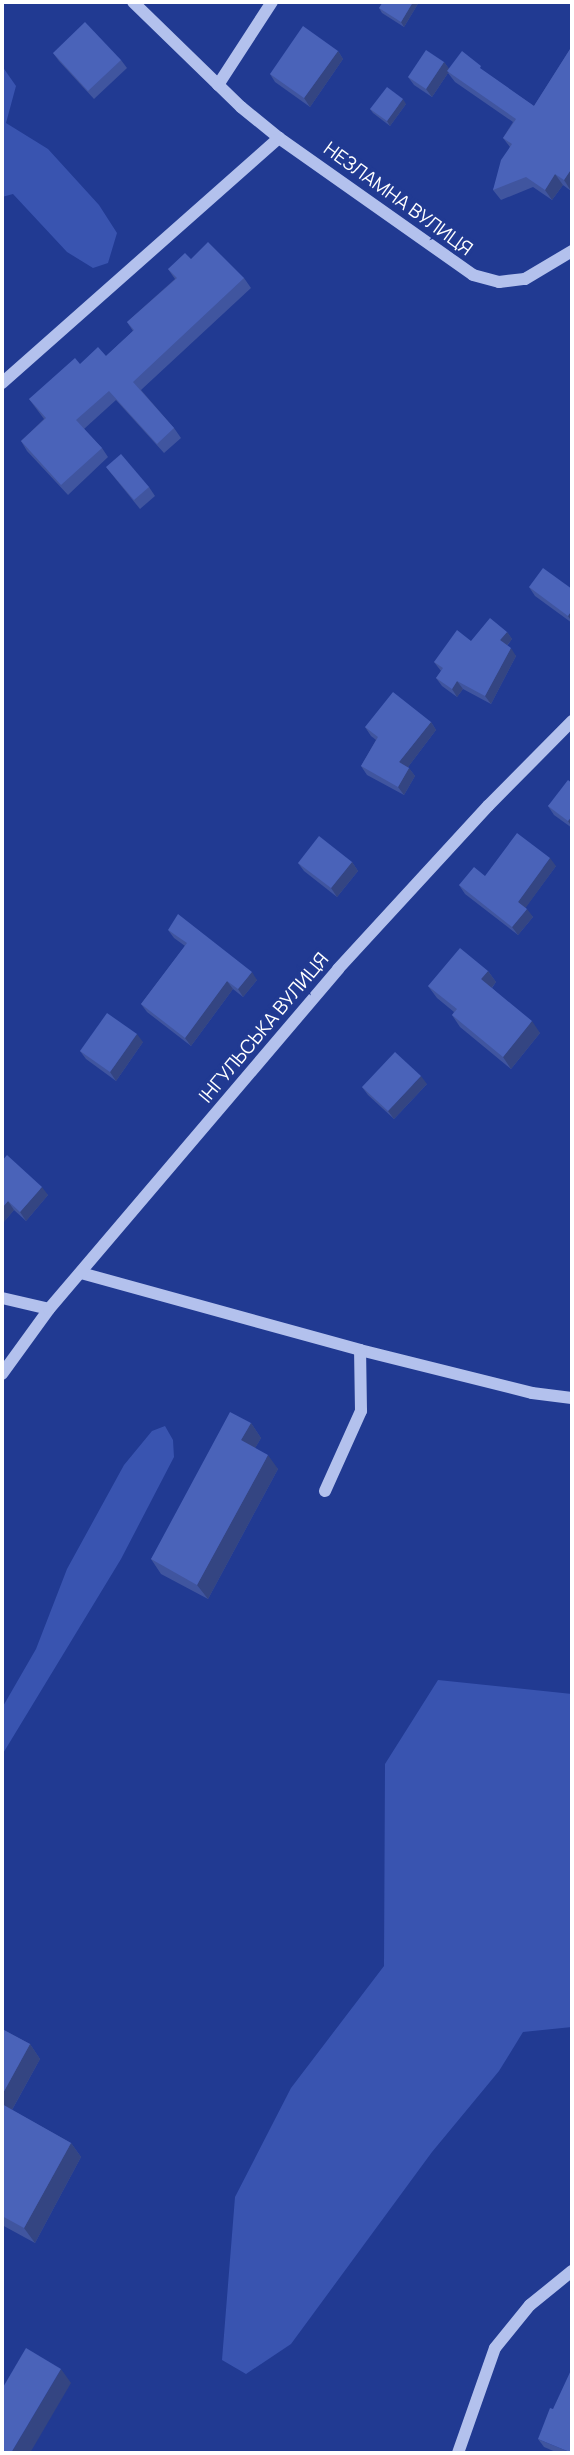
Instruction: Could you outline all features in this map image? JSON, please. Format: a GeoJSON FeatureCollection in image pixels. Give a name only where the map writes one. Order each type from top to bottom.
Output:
{"type":"FeatureCollection","features":[{"type":"Feature","properties":{"kind":"street","name":"НЕЗЛАМНА ВУЛИЦЯ"},"geometry":{"type":"LineString","coordinates":[[133,2],[218,85],[279,138],[473,275],[499,282],[525,279],[572,251]]}},
{"type":"Feature","properties":{"kind":"street"},"geometry":{"type":"LineString","coordinates":[[218,85],[272,2]]}},
{"type":"Feature","properties":{"kind":"street"},"geometry":{"type":"LineString","coordinates":[[2,383],[279,138]]}},
{"type":"Feature","properties":{"kind":"street","name":"ІНГУЛЬСЬКА ВУЛИЦЯ"},"geometry":{"type":"LineString","coordinates":[[2,1374],[49,1309],[338,969],[488,806],[572,721]]}},
{"type":"Feature","properties":{"kind":"street"},"geometry":{"type":"LineString","coordinates":[[81,1273],[360,1349],[532,1392],[572,1398]]}},
{"type":"Feature","properties":{"kind":"street"},"geometry":{"type":"LineString","coordinates":[[2,1298],[49,1309]]}},
{"type":"Feature","properties":{"kind":"street"},"geometry":{"type":"LineString","coordinates":[[325,1491],[361,1411],[360,1349]]}},
{"type":"Feature","properties":{"kind":"street"},"geometry":{"type":"LineString","coordinates":[[458,2453],[495,2348],[530,2305],[556,2280],[572,2271]]}},
{"type":"Feature","properties":{"kind":"shaded area"},"geometry":{"type":"Polygon","coordinates":[[[2,66],[16,86],[6,123],[48,149],[99,205],[117,233],[108,263],[93,268],[67,252],[13,194],[2,197],[2,66]]]}},
{"type":"Feature","properties":{"kind":"shaded area"},"geometry":{"type":"Polygon","coordinates":[[[165,1426],[173,1440],[174,1457],[121,1559],[2,1755],[2,1708],[36,1649],[67,1569],[124,1465],[152,1431],[165,1426]]]}},
{"type":"Feature","properties":{"kind":"shaded area"},"geometry":{"type":"Polygon","coordinates":[[[438,1680],[572,1694],[572,2027],[523,2032],[499,2071],[432,2152],[291,2344],[246,2374],[222,2360],[235,2197],[291,2088],[384,1966],[385,1764],[438,1680]]]}},
{"type":"Feature","properties":{"kind":"building"},"geometry":{"type":"Polygon","coordinates":[[[383,2],[413,2],[401,22],[379,8],[383,2]]]}},
{"type":"Feature","properties":{"kind":"building"},"geometry":{"type":"Polygon","coordinates":[[[85,22],[121,60],[88,91],[53,53],[85,22]]]}},
{"type":"Feature","properties":{"kind":"building"},"geometry":{"type":"Polygon","coordinates":[[[303,26],[338,51],[304,98],[270,74],[303,26]]]}},
{"type":"Feature","properties":{"kind":"building"},"geometry":{"type":"Polygon","coordinates":[[[572,46],[572,168],[564,180],[555,174],[545,190],[526,177],[493,190],[501,160],[512,144],[503,138],[516,119],[447,71],[462,51],[481,66],[480,68],[534,106],[572,46]]]}},
{"type":"Feature","properties":{"kind":"building"},"geometry":{"type":"Polygon","coordinates":[[[426,50],[444,62],[426,89],[408,77],[426,50]]]}},
{"type":"Feature","properties":{"kind":"building"},"geometry":{"type":"Polygon","coordinates":[[[387,87],[403,99],[387,121],[370,109],[387,87]]]}},
{"type":"Feature","properties":{"kind":"building"},"geometry":{"type":"Polygon","coordinates":[[[208,242],[244,278],[133,382],[174,428],[157,444],[109,391],[76,420],[102,448],[61,485],[21,441],[46,418],[29,399],[75,358],[80,364],[98,347],[106,356],[134,330],[127,322],[177,278],[168,269],[185,253],[191,259],[208,242]]]}},
{"type":"Feature","properties":{"kind":"building"},"geometry":{"type":"Polygon","coordinates":[[[121,454],[149,487],[134,500],[106,467],[121,454]]]}},
{"type":"Feature","properties":{"kind":"building"},"geometry":{"type":"Polygon","coordinates":[[[543,568],[572,589],[572,610],[568,616],[529,587],[543,568]]]}},
{"type":"Feature","properties":{"kind":"building"},"geometry":{"type":"Polygon","coordinates":[[[490,618],[507,632],[500,640],[511,648],[485,696],[457,681],[452,689],[436,678],[443,668],[434,662],[457,630],[471,641],[490,618]]]}},
{"type":"Feature","properties":{"kind":"building"},"geometry":{"type":"Polygon","coordinates":[[[393,692],[431,722],[399,762],[409,768],[398,787],[361,766],[378,737],[365,727],[393,692]]]}},
{"type":"Feature","properties":{"kind":"building"},"geometry":{"type":"Polygon","coordinates":[[[568,780],[572,783],[572,816],[568,821],[548,806],[568,780]]]}},
{"type":"Feature","properties":{"kind":"building"},"geometry":{"type":"Polygon","coordinates":[[[517,833],[550,858],[518,902],[527,909],[512,927],[459,885],[474,867],[485,876],[517,833]]]}},
{"type":"Feature","properties":{"kind":"building"},"geometry":{"type":"Polygon","coordinates":[[[319,836],[352,862],[331,888],[298,863],[319,836]]]}},
{"type":"Feature","properties":{"kind":"building"},"geometry":{"type":"Polygon","coordinates":[[[178,914],[252,972],[238,989],[227,981],[185,1038],[141,1004],[187,943],[168,930],[178,914]]]}},
{"type":"Feature","properties":{"kind":"building"},"geometry":{"type":"Polygon","coordinates":[[[460,948],[488,971],[481,979],[532,1021],[503,1057],[452,1015],[457,1009],[428,986],[460,948]]]}},
{"type":"Feature","properties":{"kind":"building"},"geometry":{"type":"Polygon","coordinates":[[[107,1013],[137,1034],[110,1072],[80,1051],[107,1013]]]}},
{"type":"Feature","properties":{"kind":"building"},"geometry":{"type":"Polygon","coordinates":[[[395,1052],[421,1076],[388,1111],[362,1087],[395,1052]]]}},
{"type":"Feature","properties":{"kind":"building"},"geometry":{"type":"Polygon","coordinates":[[[7,1155],[42,1187],[20,1212],[8,1201],[2,1208],[2,1161],[7,1155]]]}},
{"type":"Feature","properties":{"kind":"building"},"geometry":{"type":"Polygon","coordinates":[[[230,1412],[251,1423],[241,1440],[268,1455],[197,1585],[151,1559],[230,1412]]]}},
{"type":"Feature","properties":{"kind":"building"},"geometry":{"type":"Polygon","coordinates":[[[2,2029],[30,2044],[2,2095],[2,2029]]]}},
{"type":"Feature","properties":{"kind":"building"},"geometry":{"type":"Polygon","coordinates":[[[2,2104],[71,2143],[24,2228],[2,2216],[2,2104]]]}},
{"type":"Feature","properties":{"kind":"building"},"geometry":{"type":"Polygon","coordinates":[[[26,2348],[61,2369],[11,2453],[2,2453],[2,2389],[26,2348]]]}},
{"type":"Feature","properties":{"kind":"building"},"geometry":{"type":"Polygon","coordinates":[[[572,2368],[572,2453],[538,2439],[550,2408],[553,2409],[572,2368]]]}}]}
